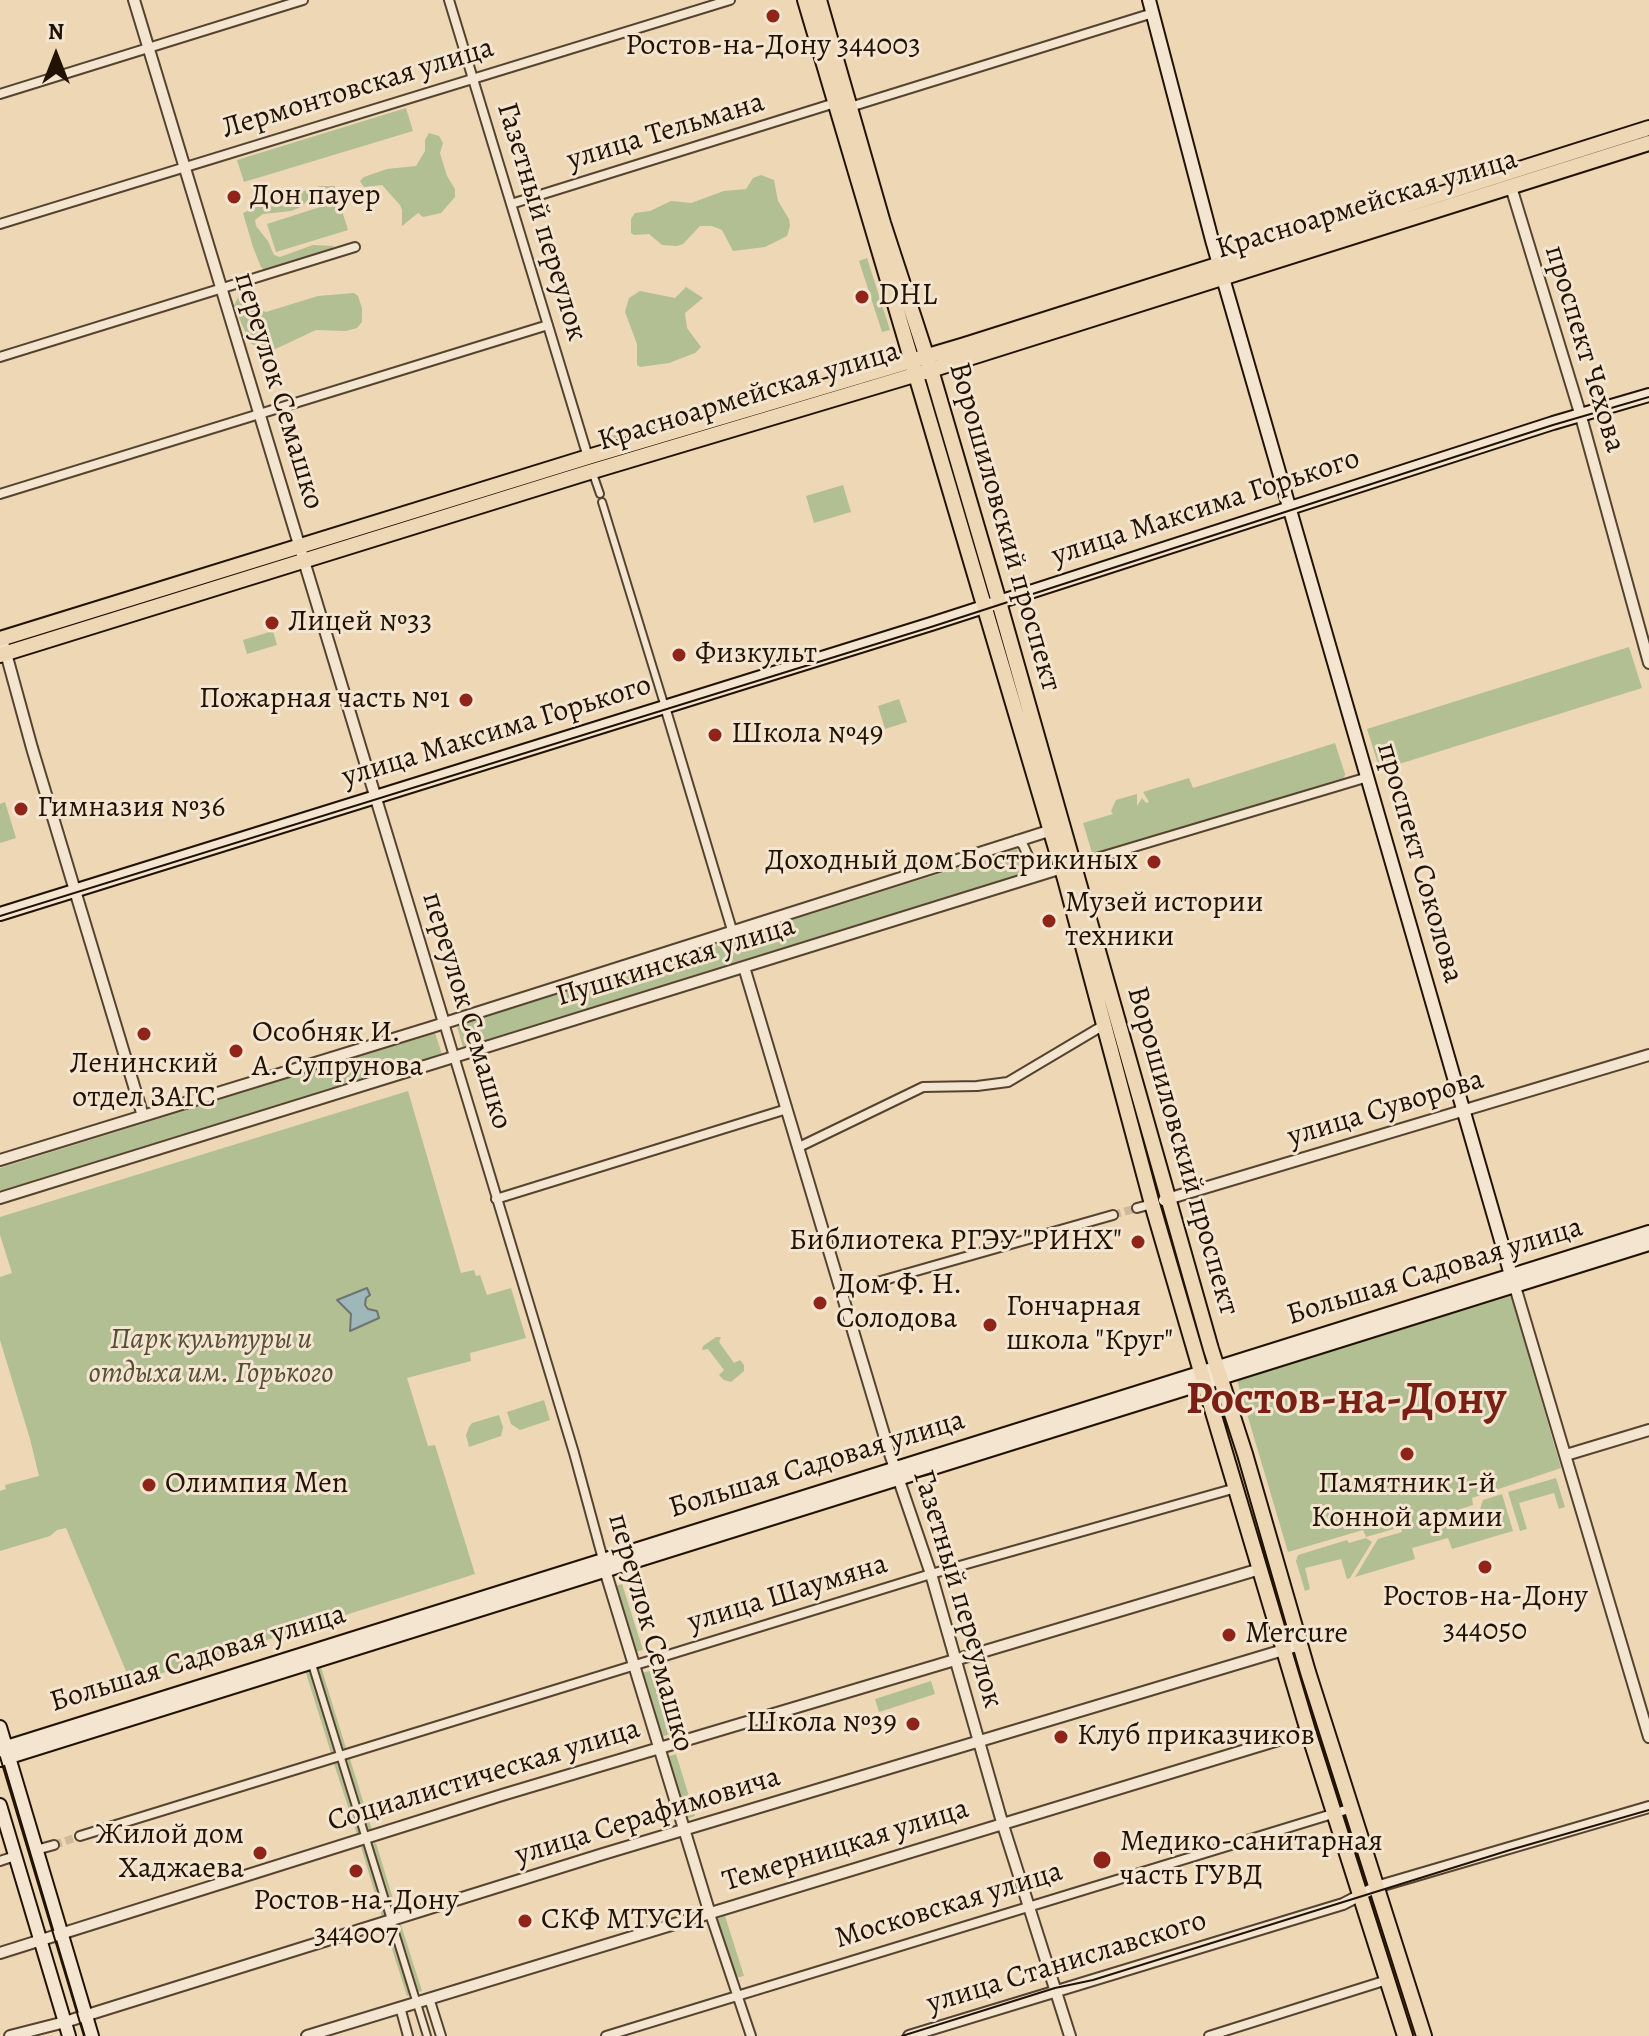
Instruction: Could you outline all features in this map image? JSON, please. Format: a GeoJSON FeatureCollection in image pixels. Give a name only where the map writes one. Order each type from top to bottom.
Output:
{"type":"FeatureCollection","features":[{"type":"Feature","properties":{"kind":"main road","name":"Ворошиловский проспект"},"geometry":{"type":"LineString","coordinates":[[805,0],[929,363],[999,602],[1159,1202],[1202,1377],[1308,1731],[1405,2036]]}},
{"type":"Feature","properties":{"kind":"main road","name":"Ворошиловский проспект"},"geometry":{"type":"LineString","coordinates":[[819,0],[843,105],[914,368],[984,607],[1057,828]]}},
{"type":"Feature","properties":{"kind":"main road","name":"проспект Соколова"},"geometry":{"type":"LineString","coordinates":[[1151,6],[1221,271],[1513,1280]]}},
{"type":"Feature","properties":{"kind":"main road","name":"Красноармейская улица"},"geometry":{"type":"LineString","coordinates":[[2,644],[914,368],[1221,271],[1649,128]]}},
{"type":"Feature","properties":{"kind":"main road","name":"Красноармейская улица"},"geometry":{"type":"LineString","coordinates":[[1221,271],[1511,187],[1649,143]]}},
{"type":"Feature","properties":{"kind":"main road","name":"улица Максима Горького"},"geometry":{"type":"LineString","coordinates":[[0,914],[984,607],[1649,395]]}},
{"type":"Feature","properties":{"kind":"main road","name":"Ворошиловский проспект"},"geometry":{"type":"LineString","coordinates":[[1068,867],[1106,1024],[1159,1202],[1219,1372],[1300,1645],[1424,2036]]}},
{"type":"Feature","properties":{"kind":"main road","name":"Большая Садовая улица"},"geometry":{"type":"LineString","coordinates":[[4,1753],[1513,1280],[1649,1232]]}},
{"type":"Feature","properties":{"kind":"main road","name":"Большая Садовая улица"},"geometry":{"type":"LineString","coordinates":[[1513,1280],[1649,1244]]}},
{"type":"Feature","properties":{"kind":"main road","name":"Большая Садовая улица"},"geometry":{"type":"LineString","coordinates":[[4,1753],[311,1661],[604,1565]]}},
{"type":"Feature","properties":{"kind":"main road"},"geometry":{"type":"LineString","coordinates":[[0,1727],[4,1753],[92,2036]]}},
{"type":"Feature","properties":{"kind":"main road"},"geometry":{"type":"LineString","coordinates":[[0,1805],[69,2036]]}},
{"type":"Feature","properties":{"kind":"street","name":"переулок Семашко"},"geometry":{"type":"LineString","coordinates":[[134,0],[377,797],[633,1668],[751,2036]]}},
{"type":"Feature","properties":{"kind":"street"},"geometry":{"type":"LineString","coordinates":[[0,94],[303,0]]}},
{"type":"Feature","properties":{"kind":"street","name":"Газетный переулок"},"geometry":{"type":"LineString","coordinates":[[449,0],[600,494]]}},
{"type":"Feature","properties":{"kind":"street","name":"Лермонтовская улица"},"geometry":{"type":"LineString","coordinates":[[0,224],[730,0]]}},
{"type":"Feature","properties":{"kind":"street","name":"улица Тельмана"},"geometry":{"type":"LineString","coordinates":[[511,204],[843,105],[1151,6]]}},
{"type":"Feature","properties":{"kind":"street","name":"проспект Чехова"},"geometry":{"type":"LineString","coordinates":[[1511,187],[1580,415],[1649,663]]}},
{"type":"Feature","properties":{"kind":"street"},"geometry":{"type":"LineString","coordinates":[[0,357],[355,247]]}},
{"type":"Feature","properties":{"kind":"street"},"geometry":{"type":"LineString","coordinates":[[0,494],[548,325]]}},
{"type":"Feature","properties":{"kind":"street"},"geometry":{"type":"LineString","coordinates":[[602,502],[732,930]]}},
{"type":"Feature","properties":{"kind":"street"},"geometry":{"type":"LineString","coordinates":[[2,644],[143,1116]]}},
{"type":"Feature","properties":{"kind":"street","name":"Пушкинская улица"},"geometry":{"type":"LineString","coordinates":[[0,1198],[1031,877],[1368,777]]}},
{"type":"Feature","properties":{"kind":"street","name":"Пушкинская улица"},"geometry":{"type":"LineString","coordinates":[[0,1160],[1057,828]]}},
{"type":"Feature","properties":{"kind":"street"},"geometry":{"type":"LineString","coordinates":[[1017,840],[1029,858],[1031,877]]}},
{"type":"Feature","properties":{"kind":"street","name":"Газетный переулок"},"geometry":{"type":"LineString","coordinates":[[744,967],[896,1473],[931,1574],[1002,1822],[1070,2036]]}},
{"type":"Feature","properties":{"kind":"street"},"geometry":{"type":"LineString","coordinates":[[799,1147],[923,1087],[1008,1082],[1106,1024]]}},
{"type":"Feature","properties":{"kind":"street","name":"улица Суворова"},"geometry":{"type":"LineString","coordinates":[[1137,1208],[1649,1055]]}},
{"type":"Feature","properties":{"kind":"street"},"geometry":{"type":"LineString","coordinates":[[496,1199],[787,1109]]}},
{"type":"Feature","properties":{"kind":"street"},"geometry":{"type":"LineString","coordinates":[[842,1292],[1113,1215]]}},
{"type":"Feature","properties":{"kind":"street","name":"проспект Соколова"},"geometry":{"type":"LineString","coordinates":[[1513,1280],[1649,1737]]}},
{"type":"Feature","properties":{"kind":"street"},"geometry":{"type":"LineString","coordinates":[[1566,1455],[1649,1430]]}},
{"type":"Feature","properties":{"kind":"street","name":"улица Шаумяна"},"geometry":{"type":"LineString","coordinates":[[80,1836],[931,1574],[1236,1488]]}},
{"type":"Feature","properties":{"kind":"street","name":"Социалистическая улица"},"geometry":{"type":"LineString","coordinates":[[0,1953],[658,1748],[1260,1569]]}},
{"type":"Feature","properties":{"kind":"street","name":"улица Серафимовича"},"geometry":{"type":"LineString","coordinates":[[10,2036],[65,2022],[1300,1645]]}},
{"type":"Feature","properties":{"kind":"street"},"geometry":{"type":"LineString","coordinates":[[311,1661],[427,2036]]}},
{"type":"Feature","properties":{"kind":"street","name":"Темерницкая улица"},"geometry":{"type":"LineString","coordinates":[[307,2036],[1308,1731]]}},
{"type":"Feature","properties":{"kind":"street","name":"улица Станиславского"},"geometry":{"type":"LineString","coordinates":[[909,2036],[1343,1904],[1376,1887],[1649,1807]]}},
{"type":"Feature","properties":{"kind":"street","name":"Московская улица"},"geometry":{"type":"LineString","coordinates":[[606,2036],[1352,1808]]}},
{"type":"Feature","properties":{"kind":"street"},"geometry":{"type":"LineString","coordinates":[[36,1850],[54,1845]]}},
{"type":"Feature","properties":{"kind":"street"},"geometry":{"type":"LineString","coordinates":[[0,1861],[15,1856]]}},
{"type":"Feature","properties":{"kind":"street"},"geometry":{"type":"LineString","coordinates":[[1209,2036],[1387,1980]]}},
{"type":"Feature","properties":{"kind":"street"},"geometry":{"type":"LineString","coordinates":[[429,1998],[441,2036]]}},
{"type":"Feature","properties":{"kind":"street"},"geometry":{"type":"LineString","coordinates":[[400,2007],[408,2036]]}},
{"type":"Feature","properties":{"kind":"green space"},"geometry":{"type":"Polygon","coordinates":[[[406,108],[413,131],[244,182],[237,160],[406,108]]]}},
{"type":"Feature","properties":{"kind":"green space"},"geometry":{"type":"Polygon","coordinates":[[[429,133],[439,136],[443,143],[440,153],[455,189],[455,197],[441,213],[423,217],[418,213],[402,226],[400,205],[382,185],[364,187],[360,181],[387,169],[416,166],[425,151],[429,133]]]}},
{"type":"Feature","properties":{"kind":"green space"},"geometry":{"type":"Polygon","coordinates":[[[761,175],[774,180],[778,201],[790,226],[787,236],[765,247],[733,251],[722,230],[712,226],[700,226],[683,244],[677,246],[662,245],[649,234],[631,233],[631,219],[635,213],[650,211],[671,201],[691,203],[724,191],[746,189],[753,178],[761,175]]]}},
{"type":"Feature","properties":{"kind":"green space"},"geometry":{"type":"Polygon","coordinates":[[[320,186],[335,186],[335,192],[308,200],[291,211],[263,214],[255,220],[256,226],[274,255],[280,257],[313,245],[334,246],[328,251],[266,271],[261,267],[253,247],[243,213],[320,186]]]}},
{"type":"Feature","properties":{"kind":"green space"},"geometry":{"type":"Polygon","coordinates":[[[339,201],[348,230],[276,252],[267,224],[339,201]]]}},
{"type":"Feature","properties":{"kind":"green space"},"geometry":{"type":"Polygon","coordinates":[[[867,258],[890,330],[882,332],[859,261],[867,258]]]}},
{"type":"Feature","properties":{"kind":"green space"},"geometry":{"type":"Polygon","coordinates":[[[686,287],[703,298],[685,313],[687,328],[701,347],[695,353],[669,363],[640,367],[637,365],[637,344],[625,312],[629,298],[640,291],[675,298],[686,287]]]}},
{"type":"Feature","properties":{"kind":"green space"},"geometry":{"type":"Polygon","coordinates":[[[354,293],[362,308],[362,322],[357,328],[346,331],[316,330],[269,352],[250,343],[234,306],[239,295],[253,308],[266,312],[318,296],[354,293]]]}},
{"type":"Feature","properties":{"kind":"green space"},"geometry":{"type":"Polygon","coordinates":[[[732,398],[733,402],[605,441],[604,438],[732,398]]]}},
{"type":"Feature","properties":{"kind":"green space"},"geometry":{"type":"Polygon","coordinates":[[[843,485],[851,512],[814,523],[806,496],[843,485]]]}},
{"type":"Feature","properties":{"kind":"green space"},"geometry":{"type":"Polygon","coordinates":[[[273,631],[277,645],[247,654],[243,640],[273,631]]]}},
{"type":"Feature","properties":{"kind":"green space"},"geometry":{"type":"Polygon","coordinates":[[[1629,647],[1642,688],[1380,770],[1367,729],[1629,647]]]}},
{"type":"Feature","properties":{"kind":"green space"},"geometry":{"type":"Polygon","coordinates":[[[899,699],[907,722],[885,729],[878,706],[899,699]]]}},
{"type":"Feature","properties":{"kind":"green space"},"geometry":{"type":"Polygon","coordinates":[[[1335,743],[1344,778],[1093,856],[1083,823],[1113,814],[1111,811],[1116,800],[1137,794],[1137,806],[1142,798],[1149,802],[1143,792],[1189,778],[1193,788],[1335,743]]]}},
{"type":"Feature","properties":{"kind":"green space"},"geometry":{"type":"Polygon","coordinates":[[[5,802],[16,838],[0,843],[0,804],[5,802]]]}},
{"type":"Feature","properties":{"kind":"green space"},"geometry":{"type":"Polygon","coordinates":[[[1017,849],[1024,873],[463,1047],[457,1026],[1017,849]]]}},
{"type":"Feature","properties":{"kind":"green space"},"geometry":{"type":"Polygon","coordinates":[[[435,1033],[442,1054],[0,1191],[0,1168],[435,1033]]]}},
{"type":"Feature","properties":{"kind":"green space","name":"Парк культуры и отдыха им. Горького"},"geometry":{"type":"Polygon","coordinates":[[[408,1091],[461,1273],[474,1270],[476,1276],[480,1275],[487,1295],[511,1288],[526,1338],[470,1353],[471,1361],[407,1378],[428,1446],[435,1445],[475,1574],[131,1683],[66,1528],[0,1551],[0,1491],[6,1489],[5,1485],[39,1476],[0,1340],[0,1277],[12,1273],[0,1235],[0,1217],[408,1091]]]}},
{"type":"Feature","properties":{"kind":"green space"},"geometry":{"type":"Polygon","coordinates":[[[1511,1296],[1561,1468],[1472,1498],[1473,1505],[1445,1514],[1448,1523],[1452,1518],[1480,1509],[1483,1500],[1502,1494],[1513,1531],[1452,1549],[1448,1538],[1412,1548],[1415,1559],[1355,1577],[1378,1539],[1402,1532],[1401,1527],[1366,1537],[1363,1530],[1288,1552],[1237,1380],[1511,1296]]]}},
{"type":"Feature","properties":{"kind":"green space"},"geometry":{"type":"Polygon","coordinates":[[[716,1337],[721,1337],[719,1342],[734,1363],[740,1360],[744,1365],[744,1371],[731,1382],[719,1375],[724,1370],[708,1349],[702,1350],[716,1337]]]}},
{"type":"Feature","properties":{"kind":"green space"},"geometry":{"type":"Polygon","coordinates":[[[544,1400],[550,1420],[520,1430],[511,1424],[507,1412],[544,1400]]]}},
{"type":"Feature","properties":{"kind":"green space"},"geometry":{"type":"Polygon","coordinates":[[[499,1415],[503,1427],[501,1436],[469,1447],[466,1435],[472,1423],[499,1415]]]}},
{"type":"Feature","properties":{"kind":"green space"},"geometry":{"type":"Polygon","coordinates":[[[1556,1478],[1565,1507],[1559,1509],[1554,1493],[1519,1503],[1527,1529],[1520,1531],[1508,1492],[1556,1478]]]}},
{"type":"Feature","properties":{"kind":"green space"},"geometry":{"type":"Polygon","coordinates":[[[1366,1538],[1372,1542],[1350,1578],[1347,1579],[1341,1559],[1305,1568],[1310,1589],[1305,1591],[1296,1561],[1298,1555],[1347,1540],[1349,1543],[1366,1538]]]}},
{"type":"Feature","properties":{"kind":"green space"},"geometry":{"type":"Polygon","coordinates":[[[622,1584],[643,1650],[634,1652],[613,1587],[622,1584]]]}},
{"type":"Feature","properties":{"kind":"green space"},"geometry":{"type":"Polygon","coordinates":[[[320,1664],[346,1748],[331,1753],[305,1670],[320,1664]]]}},
{"type":"Feature","properties":{"kind":"green space"},"geometry":{"type":"Polygon","coordinates":[[[650,1671],[670,1734],[661,1737],[641,1673],[650,1671]]]}},
{"type":"Feature","properties":{"kind":"green space"},"geometry":{"type":"Polygon","coordinates":[[[931,1681],[935,1694],[879,1712],[875,1699],[931,1681]]]}},
{"type":"Feature","properties":{"kind":"green space"},"geometry":{"type":"Polygon","coordinates":[[[676,1754],[695,1816],[686,1819],[667,1757],[676,1754]]]}},
{"type":"Feature","properties":{"kind":"green space"},"geometry":{"type":"Polygon","coordinates":[[[350,1759],[372,1830],[357,1834],[334,1764],[350,1759]]]}},
{"type":"Feature","properties":{"kind":"green space"},"geometry":{"type":"Polygon","coordinates":[[[376,1843],[397,1912],[382,1917],[361,1847],[376,1843]]]}},
{"type":"Feature","properties":{"kind":"green space"},"geometry":{"type":"Polygon","coordinates":[[[725,1916],[744,1976],[735,1978],[716,1919],[725,1916]]]}},
{"type":"Feature","properties":{"kind":"green space"},"geometry":{"type":"Polygon","coordinates":[[[401,1925],[422,1991],[407,1996],[386,1930],[401,1925]]]}},
{"type":"Feature","properties":{"kind":"water"},"geometry":{"type":"Polygon","coordinates":[[[367,1288],[370,1295],[365,1305],[377,1311],[379,1318],[350,1331],[351,1314],[337,1300],[367,1288]]]}},
{"type":"Feature","properties":{"kind":"tunnel"},"geometry":{"type":"LineString","coordinates":[[1113,1215],[1137,1208]]}},
{"type":"Feature","properties":{"kind":"tunnel"},"geometry":{"type":"LineString","coordinates":[[54,1845],[80,1836]]}},
{"type":"Feature","properties":{"kind":"tram line"},"geometry":{"type":"LineString","coordinates":[[0,916],[931,627],[1553,425],[1649,397]]}},
{"type":"Feature","properties":{"kind":"tram line"},"geometry":{"type":"LineString","coordinates":[[0,1757],[84,2036]]}},
{"type":"Feature","properties":{"kind":"tram line"},"geometry":{"type":"LineString","coordinates":[[902,2036],[1649,1810]]}},
{"type":"Feature","properties":{"kind":"place","name":"Ростов-на-Дону 344003"},"geometry":{"type":"Point","coordinates":[773,16]}},
{"type":"Feature","properties":{"kind":"place","name":"Дон пауер"},"geometry":{"type":"Point","coordinates":[234,197]}},
{"type":"Feature","properties":{"kind":"place","name":"DHL"},"geometry":{"type":"Point","coordinates":[862,297]}},
{"type":"Feature","properties":{"kind":"place","name":"Лицей №33"},"geometry":{"type":"Point","coordinates":[272,623]}},
{"type":"Feature","properties":{"kind":"place","name":"Физкульт"},"geometry":{"type":"Point","coordinates":[679,655]}},
{"type":"Feature","properties":{"kind":"place","name":"Пожарная часть №1"},"geometry":{"type":"Point","coordinates":[466,700]}},
{"type":"Feature","properties":{"kind":"place","name":"Школа №49"},"geometry":{"type":"Point","coordinates":[715,735]}},
{"type":"Feature","properties":{"kind":"place","name":"Гимназия №36"},"geometry":{"type":"Point","coordinates":[21,809]}},
{"type":"Feature","properties":{"kind":"place","name":"Доходный дом Бострикиных"},"geometry":{"type":"Point","coordinates":[1154,862]}},
{"type":"Feature","properties":{"kind":"place","name":"Музей истории техники"},"geometry":{"type":"Point","coordinates":[1049,921]}},
{"type":"Feature","properties":{"kind":"place","name":"Ленинский отдел ЗАГС"},"geometry":{"type":"Point","coordinates":[144,1034]}},
{"type":"Feature","properties":{"kind":"place","name":"Особняк И. А. Супрунова"},"geometry":{"type":"Point","coordinates":[236,1051]}},
{"type":"Feature","properties":{"kind":"place","name":"Библиотека РГЭУ \"РИНХ\""},"geometry":{"type":"Point","coordinates":[1138,1242]}},
{"type":"Feature","properties":{"kind":"place","name":"Дом Ф. Н. Солодова"},"geometry":{"type":"Point","coordinates":[820,1303]}},
{"type":"Feature","properties":{"kind":"place","name":"Гончарная школа \"Круг\""},"geometry":{"type":"Point","coordinates":[990,1325]}},
{"type":"Feature","properties":{"kind":"place","name":"Памятник 1-й Конной армии"},"geometry":{"type":"Point","coordinates":[1407,1454]}},
{"type":"Feature","properties":{"kind":"place","name":"Олимпия Men"},"geometry":{"type":"Point","coordinates":[149,1485]}},
{"type":"Feature","properties":{"kind":"place","name":"Ростов-на-Дону 344050"},"geometry":{"type":"Point","coordinates":[1485,1567]}},
{"type":"Feature","properties":{"kind":"place","name":"Mercure"},"geometry":{"type":"Point","coordinates":[1229,1635]}},
{"type":"Feature","properties":{"kind":"place","name":"Школа №39"},"geometry":{"type":"Point","coordinates":[913,1724]}},
{"type":"Feature","properties":{"kind":"place","name":"Клуб приказчиков"},"geometry":{"type":"Point","coordinates":[1061,1737]}},
{"type":"Feature","properties":{"kind":"place","name":"Жилой дом Хаджаева"},"geometry":{"type":"Point","coordinates":[260,1853]}},
{"type":"Feature","properties":{"kind":"place","name":"Медико-санитарная часть ГУВД"},"geometry":{"type":"Point","coordinates":[1102,1860]}},
{"type":"Feature","properties":{"kind":"place","name":"Ростов-на-Дону 344007"},"geometry":{"type":"Point","coordinates":[356,1871]}},
{"type":"Feature","properties":{"kind":"place","name":"СКФ МТУСИ"},"geometry":{"type":"Point","coordinates":[525,1921]}},
{"type":"Feature","properties":{"kind":"district","name":"Ростов-на-Дону"},"geometry":{"type":"Point","coordinates":[1346,1402]}}]}
